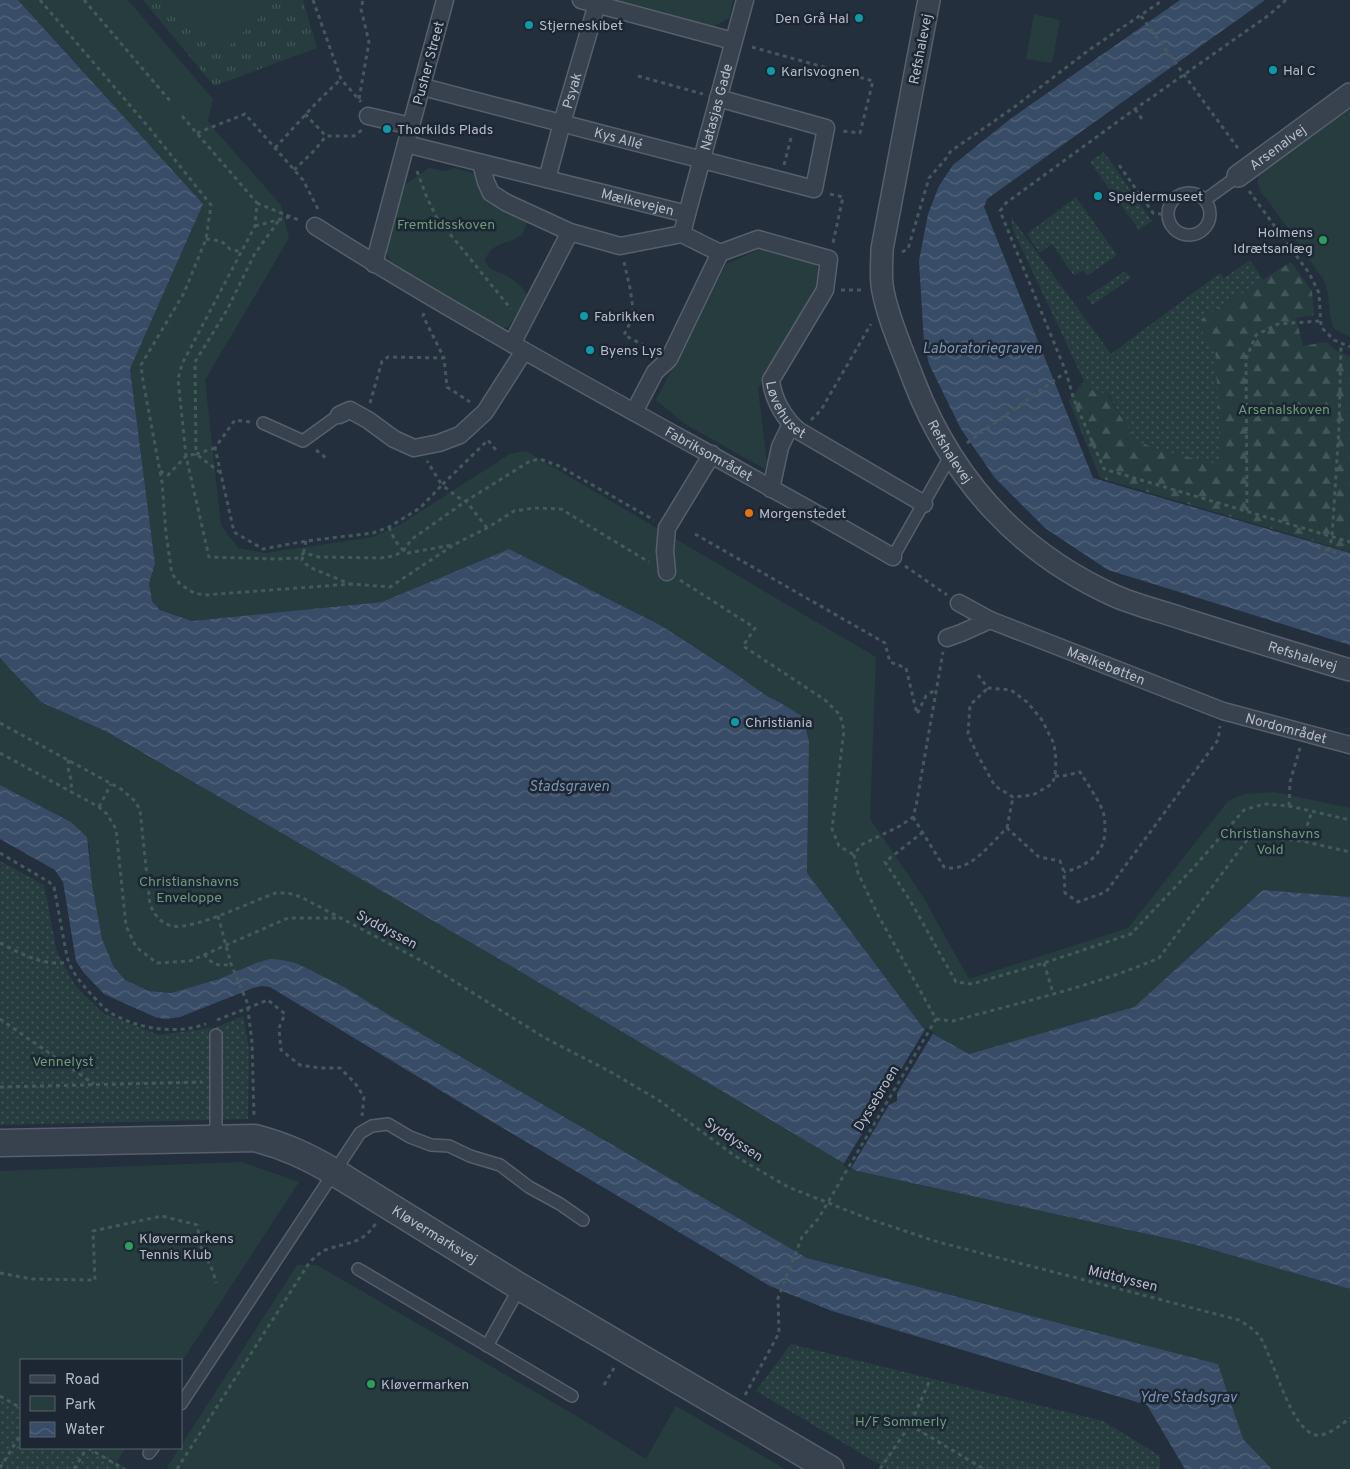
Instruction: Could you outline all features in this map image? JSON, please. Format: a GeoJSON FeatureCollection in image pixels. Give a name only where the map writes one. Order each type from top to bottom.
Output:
{"type":"FeatureCollection","features":[{"type":"Feature","properties":{"kind":"street","name":"Pusher Street"},"geometry":{"type":"LineString","coordinates":[[411,126],[445,0]]}},
{"type":"Feature","properties":{"kind":"street"},"geometry":{"type":"LineString","coordinates":[[581,0],[597,2],[733,41]]}},
{"type":"Feature","properties":{"kind":"street","name":"Natasjas Gade"},"geometry":{"type":"LineString","coordinates":[[687,214],[745,0]]}},
{"type":"Feature","properties":{"kind":"street","name":"Refshalevej"},"geometry":{"type":"LineString","coordinates":[[929,0],[882,255],[882,290],[892,324],[922,401],[951,455],[989,506],[1022,539],[1059,566],[1116,596],[1264,645],[1350,670]]}},
{"type":"Feature","properties":{"kind":"street","name":"Psyak"},"geometry":{"type":"LineString","coordinates":[[547,179],[597,2]]}},
{"type":"Feature","properties":{"kind":"street","name":"Kys Allé"},"geometry":{"type":"LineString","coordinates":[[423,87],[814,189]]}},
{"type":"Feature","properties":{"kind":"street","name":"Arsenalvej"},"geometry":{"type":"LineString","coordinates":[[1245,171],[1350,94]]}},
{"type":"Feature","properties":{"kind":"street"},"geometry":{"type":"LineString","coordinates":[[718,98],[826,128],[814,189]]}},
{"type":"Feature","properties":{"kind":"street"},"geometry":{"type":"LineString","coordinates":[[368,116],[411,126],[374,264]]}},
{"type":"Feature","properties":{"kind":"street","name":"Mælkevejen"},"geometry":{"type":"LineString","coordinates":[[406,144],[687,214],[682,234],[720,253]]}},
{"type":"Feature","properties":{"kind":"street"},"geometry":{"type":"LineString","coordinates":[[481,163],[491,193],[507,203],[570,232],[620,246],[682,234]]}},
{"type":"Feature","properties":{"kind":"street","name":"Fabriksområdet"},"geometry":{"type":"LineString","coordinates":[[315,226],[374,264],[518,348],[712,454],[893,557]]}},
{"type":"Feature","properties":{"kind":"street"},"geometry":{"type":"LineString","coordinates":[[339,415],[350,410],[368,420],[394,439],[414,448],[439,443],[460,435],[485,412],[518,348],[524,322],[570,232]]}},
{"type":"Feature","properties":{"kind":"street"},"geometry":{"type":"LineString","coordinates":[[634,412],[655,372],[669,359],[720,253],[758,239],[830,259]]}},
{"type":"Feature","properties":{"kind":"street","name":"Løvehuset"},"geometry":{"type":"LineString","coordinates":[[830,259],[825,290],[771,380],[773,395],[795,428],[924,504]]}},
{"type":"Feature","properties":{"kind":"street"},"geometry":{"type":"LineString","coordinates":[[771,489],[780,447],[795,428]]}},
{"type":"Feature","properties":{"kind":"street"},"geometry":{"type":"LineString","coordinates":[[667,572],[665,551],[667,528],[712,454]]}},
{"type":"Feature","properties":{"kind":"street","name":"Mælkebøtten"},"geometry":{"type":"LineString","coordinates":[[959,603],[990,620],[1223,710]]}},
{"type":"Feature","properties":{"kind":"street"},"geometry":{"type":"LineString","coordinates":[[946,638],[990,620]]}},
{"type":"Feature","properties":{"kind":"street","name":"Nordområdet"},"geometry":{"type":"LineString","coordinates":[[1223,710],[1350,745]]}},
{"type":"Feature","properties":{"kind":"street","name":"Kløvermarksvej"},"geometry":{"type":"LineString","coordinates":[[0,1143],[255,1138],[284,1146],[334,1172],[520,1288],[735,1413],[814,1465]]}},
{"type":"Feature","properties":{"kind":"lane","name":"Arsenalvej"},"geometry":{"type":"LineString","coordinates":[[1205,200],[1245,171]]}},
{"type":"Feature","properties":{"kind":"lane"},"geometry":{"type":"LineString","coordinates":[[1183,194],[1197,194],[1205,200],[1211,214],[1206,228],[1200,233],[1186,236],[1179,234],[1173,229],[1168,215],[1172,202],[1183,194]]}},
{"type":"Feature","properties":{"kind":"lane"},"geometry":{"type":"LineString","coordinates":[[263,423],[303,441],[339,415]]}},
{"type":"Feature","properties":{"kind":"lane"},"geometry":{"type":"LineString","coordinates":[[893,557],[951,455]]}},
{"type":"Feature","properties":{"kind":"lane"},"geometry":{"type":"LineString","coordinates":[[216,1034],[216,1138]]}},
{"type":"Feature","properties":{"kind":"lane"},"geometry":{"type":"LineString","coordinates":[[182,1402],[360,1133],[372,1126],[388,1124],[431,1145],[449,1146],[470,1156],[500,1166],[529,1187],[560,1204],[583,1220]]}},
{"type":"Feature","properties":{"kind":"lane"},"geometry":{"type":"LineString","coordinates":[[358,1268],[572,1396]]}},
{"type":"Feature","properties":{"kind":"lane"},"geometry":{"type":"LineString","coordinates":[[487,1346],[520,1288]]}},
{"type":"Feature","properties":{"kind":"path"},"geometry":{"type":"LineString","coordinates":[[40,0],[151,130],[211,204],[206,240],[184,293],[142,364],[143,382],[162,482],[166,534],[172,574],[180,584],[194,593],[205,595],[351,584],[390,587],[455,544],[488,528],[514,512],[535,508],[561,509],[667,572],[755,628],[743,646],[825,700],[840,715],[844,730],[832,829],[839,846],[854,854]]}},
{"type":"Feature","properties":{"kind":"path"},"geometry":{"type":"LineString","coordinates":[[84,0],[170,102]]}},
{"type":"Feature","properties":{"kind":"path"},"geometry":{"type":"LineString","coordinates":[[305,114],[326,136],[354,136],[365,128],[368,116],[359,99],[341,79],[313,0]]}},
{"type":"Feature","properties":{"kind":"path"},"geometry":{"type":"LineString","coordinates":[[359,99],[369,42],[361,9],[363,0]]}},
{"type":"Feature","properties":{"kind":"path"},"geometry":{"type":"LineString","coordinates":[[882,255],[904,252],[908,248],[929,178],[950,151],[1013,108],[1089,50],[1163,0]]}},
{"type":"Feature","properties":{"kind":"path"},"geometry":{"type":"LineString","coordinates":[[1286,0],[1006,202],[1000,211],[1066,372],[1074,400],[1104,469],[1350,542]]}},
{"type":"Feature","properties":{"kind":"path"},"geometry":{"type":"LineString","coordinates":[[1141,16],[1184,75],[1309,273],[1319,292],[1321,327],[1341,344],[1350,347]]}},
{"type":"Feature","properties":{"kind":"path"},"geometry":{"type":"LineString","coordinates":[[752,48],[873,81],[860,133],[826,128]]}},
{"type":"Feature","properties":{"kind":"path"},"geometry":{"type":"LineString","coordinates":[[1089,70],[1100,62],[1100,56]]}},
{"type":"Feature","properties":{"kind":"path"},"geometry":{"type":"LineString","coordinates":[[638,76],[718,98]]}},
{"type":"Feature","properties":{"kind":"path"},"geometry":{"type":"LineString","coordinates":[[275,148],[305,114],[341,79]]}},
{"type":"Feature","properties":{"kind":"path"},"geometry":{"type":"LineString","coordinates":[[1135,109],[1144,122]]}},
{"type":"Feature","properties":{"kind":"path"},"geometry":{"type":"LineString","coordinates":[[197,133],[245,114],[303,180],[319,209],[315,226]]}},
{"type":"Feature","properties":{"kind":"path"},"geometry":{"type":"LineString","coordinates":[[182,116],[257,202],[290,217],[255,226]]}},
{"type":"Feature","properties":{"kind":"path"},"geometry":{"type":"LineString","coordinates":[[779,180],[796,119]]}},
{"type":"Feature","properties":{"kind":"path"},"geometry":{"type":"LineString","coordinates":[[294,170],[315,150],[326,136]]}},
{"type":"Feature","properties":{"kind":"path"},"geometry":{"type":"LineString","coordinates":[[406,144],[426,198],[437,218],[506,304],[524,322]]}},
{"type":"Feature","properties":{"kind":"path"},"geometry":{"type":"LineString","coordinates":[[1120,165],[1153,214],[1168,215]]}},
{"type":"Feature","properties":{"kind":"path"},"geometry":{"type":"LineString","coordinates":[[814,189],[843,197],[830,259]]}},
{"type":"Feature","properties":{"kind":"path"},"geometry":{"type":"LineString","coordinates":[[257,202],[255,226],[182,364],[178,379],[186,456],[209,557],[276,560],[297,558],[304,552]]}},
{"type":"Feature","properties":{"kind":"path"},"geometry":{"type":"LineString","coordinates":[[196,454],[195,362],[227,310],[254,255],[278,220]]}},
{"type":"Feature","properties":{"kind":"path"},"geometry":{"type":"LineString","coordinates":[[206,240],[221,241],[230,249],[241,252]]}},
{"type":"Feature","properties":{"kind":"path"},"geometry":{"type":"LineString","coordinates":[[620,246],[634,315],[624,335],[669,359]]}},
{"type":"Feature","properties":{"kind":"path"},"geometry":{"type":"LineString","coordinates":[[825,290],[882,290]]}},
{"type":"Feature","properties":{"kind":"path"},"geometry":{"type":"LineString","coordinates":[[429,295],[423,316],[444,358],[447,387],[485,412]]}},
{"type":"Feature","properties":{"kind":"path"},"geometry":{"type":"LineString","coordinates":[[1248,511],[1246,359],[1256,335],[1278,324],[1320,321]]}},
{"type":"Feature","properties":{"kind":"path"},"geometry":{"type":"LineString","coordinates":[[795,428],[822,410],[870,324],[892,324]]}},
{"type":"Feature","properties":{"kind":"path"},"geometry":{"type":"LineString","coordinates":[[1329,551],[1332,536],[1339,428],[1341,344]]}},
{"type":"Feature","properties":{"kind":"path"},"geometry":{"type":"LineString","coordinates":[[368,420],[371,397],[382,361],[388,357],[444,358]]}},
{"type":"Feature","properties":{"kind":"path"},"geometry":{"type":"LineString","coordinates":[[951,455],[1066,372]]}},
{"type":"Feature","properties":{"kind":"path"},"geometry":{"type":"LineString","coordinates":[[162,482],[186,456],[215,448],[235,420],[263,423]]}},
{"type":"Feature","properties":{"kind":"path"},"geometry":{"type":"LineString","coordinates":[[215,448],[234,532],[263,549],[306,541],[373,533],[389,527],[420,508],[488,440],[496,450]]}},
{"type":"Feature","properties":{"kind":"path"},"geometry":{"type":"LineString","coordinates":[[196,454],[221,473]]}},
{"type":"Feature","properties":{"kind":"path"},"geometry":{"type":"LineString","coordinates":[[425,458],[442,485],[466,501],[488,528]]}},
{"type":"Feature","properties":{"kind":"path"},"geometry":{"type":"LineString","coordinates":[[304,552],[319,557],[380,558],[394,556],[404,550],[412,539],[466,501],[530,461],[540,458],[559,466],[640,511]]}},
{"type":"Feature","properties":{"kind":"path"},"geometry":{"type":"LineString","coordinates":[[160,471],[168,475]]}},
{"type":"Feature","properties":{"kind":"path"},"geometry":{"type":"LineString","coordinates":[[460,498],[472,497]]}},
{"type":"Feature","properties":{"kind":"path"},"geometry":{"type":"LineString","coordinates":[[389,527],[393,537],[408,553],[455,544]]}},
{"type":"Feature","properties":{"kind":"path"},"geometry":{"type":"LineString","coordinates":[[695,534],[885,643],[890,662],[906,668],[917,714],[926,696],[936,690]]}},
{"type":"Feature","properties":{"kind":"path"},"geometry":{"type":"LineString","coordinates":[[306,541],[302,560],[310,567],[351,584]]}},
{"type":"Feature","properties":{"kind":"path"},"geometry":{"type":"LineString","coordinates":[[1317,547],[1341,554]]}},
{"type":"Feature","properties":{"kind":"path"},"geometry":{"type":"LineString","coordinates":[[893,557],[959,603]]}},
{"type":"Feature","properties":{"kind":"path"},"geometry":{"type":"LineString","coordinates":[[946,638],[913,817],[900,826],[861,845],[854,854],[858,874],[878,915],[936,1019],[953,1021],[1053,994],[1137,968],[1159,958],[1250,836],[1302,841],[1350,852]]}},
{"type":"Feature","properties":{"kind":"path"},"geometry":{"type":"LineString","coordinates":[[978,675],[988,688],[1012,690],[1027,702],[1042,720],[1054,744],[1056,760],[1055,776],[1052,784],[1033,795],[1013,797],[995,786],[968,734],[970,705],[988,688]]}},
{"type":"Feature","properties":{"kind":"path"},"geometry":{"type":"LineString","coordinates":[[1007,828],[1040,857],[1060,861],[1064,872],[1065,893],[1078,902],[1106,892],[1218,740],[1223,710]]}},
{"type":"Feature","properties":{"kind":"path","name":"Syddyssen"},"geometry":{"type":"LineString","coordinates":[[0,723],[127,793],[135,801],[140,810],[148,895],[156,918],[173,926],[198,922],[218,916],[276,894],[288,893],[307,900],[422,961],[545,1038],[609,1071],[660,1101],[735,1156],[765,1174],[788,1187],[828,1202]]}},
{"type":"Feature","properties":{"kind":"path"},"geometry":{"type":"LineString","coordinates":[[1289,806],[1290,782],[1305,733]]}},
{"type":"Feature","properties":{"kind":"path"},"geometry":{"type":"LineString","coordinates":[[0,753],[99,807],[108,814],[116,829],[126,926],[136,947],[157,963],[190,961],[288,918],[342,918]]}},
{"type":"Feature","properties":{"kind":"path"},"geometry":{"type":"LineString","coordinates":[[69,760],[67,765],[72,787],[70,791]]}},
{"type":"Feature","properties":{"kind":"path"},"geometry":{"type":"LineString","coordinates":[[1055,776],[1080,772],[1102,809],[1105,821],[1102,849],[1090,862],[1064,872]]}},
{"type":"Feature","properties":{"kind":"path"},"geometry":{"type":"LineString","coordinates":[[99,807],[111,784]]}},
{"type":"Feature","properties":{"kind":"path"},"geometry":{"type":"LineString","coordinates":[[913,817],[944,867],[953,870],[970,863],[1007,828],[1013,797]]}},
{"type":"Feature","properties":{"kind":"path"},"geometry":{"type":"LineString","coordinates":[[922,832],[885,862],[911,902],[956,982],[972,984],[1044,963],[1131,934],[1195,866],[1244,810],[1264,804],[1289,806],[1350,820]]}},
{"type":"Feature","properties":{"kind":"path"},"geometry":{"type":"LineString","coordinates":[[1302,841],[1312,811]]}},
{"type":"Feature","properties":{"kind":"path"},"geometry":{"type":"LineString","coordinates":[[0,853],[49,882],[54,887],[68,962],[81,984],[107,1011],[155,1030],[197,1027],[268,1000],[285,1014],[279,1028],[281,1050],[300,1065],[340,1068],[356,1083],[364,1097],[360,1133]]}},
{"type":"Feature","properties":{"kind":"path"},"geometry":{"type":"LineString","coordinates":[[218,916],[231,964],[247,1002],[252,1042],[255,1138]]}},
{"type":"Feature","properties":{"kind":"path"},"geometry":{"type":"LineString","coordinates":[[0,943],[26,956],[60,963],[68,962]]}},
{"type":"Feature","properties":{"kind":"path"},"geometry":{"type":"LineString","coordinates":[[204,954],[210,962],[221,966],[231,964]]}},
{"type":"Feature","properties":{"kind":"path"},"geometry":{"type":"LineString","coordinates":[[1044,963],[1053,994]]}},
{"type":"Feature","properties":{"kind":"path"},"geometry":{"type":"LineString","coordinates":[[0,1019],[95,1085]]}},
{"type":"Feature","properties":{"kind":"path","name":"Dyssebroen"},"geometry":{"type":"LineString","coordinates":[[735,1413],[779,1333],[778,1298],[802,1238],[818,1219],[936,1019]]}},
{"type":"Feature","properties":{"kind":"path"},"geometry":{"type":"LineString","coordinates":[[0,1087],[216,1082]]}},
{"type":"Feature","properties":{"kind":"path","name":"Midtdyssen"},"geometry":{"type":"LineString","coordinates":[[828,1202],[869,1219],[938,1242],[1239,1320],[1250,1326],[1260,1337],[1293,1413],[1302,1427],[1317,1436],[1324,1434],[1350,1418]]}},
{"type":"Feature","properties":{"kind":"path"},"geometry":{"type":"LineString","coordinates":[[177,1469],[309,1262],[323,1251],[351,1244],[365,1238],[387,1206]]}},
{"type":"Feature","properties":{"kind":"path"},"geometry":{"type":"LineString","coordinates":[[0,1273],[32,1278],[95,1280],[93,1231],[162,1216],[196,1225],[201,1247],[213,1271],[216,1283]]}},
{"type":"Feature","properties":{"kind":"path"},"geometry":{"type":"LineString","coordinates":[[880,1469],[910,1425],[929,1382]]}},
{"type":"Feature","properties":{"kind":"path"},"geometry":{"type":"LineString","coordinates":[[0,1396],[20,1407]]}},
{"type":"Feature","properties":{"kind":"path"},"geometry":{"type":"LineString","coordinates":[[910,1425],[984,1469]]}},
{"type":"Feature","properties":{"kind":"path"},"geometry":{"type":"LineString","coordinates":[[0,1468],[20,1436]]}},
{"type":"Feature","properties":{"kind":"path"},"geometry":{"type":"LineString","coordinates":[[74,1469],[87,1449]]}},
{"type":"Feature","properties":{"kind":"path"},"geometry":{"type":"LineString","coordinates":[[90,1449],[124,1469]]}},
{"type":"Feature","properties":{"kind":"green space","name":"Christianshavns Vold"},"geometry":{"type":"Polygon","coordinates":[[[18,0],[128,0],[213,99],[208,122],[281,205],[289,238],[205,380],[221,525],[238,548],[265,553],[373,537],[401,524],[510,454],[526,451],[876,657],[870,819],[922,895],[969,979],[1128,928],[1228,801],[1244,794],[1274,792],[1350,808],[1350,897],[1263,890],[1134,1007],[969,1054],[924,1029],[807,873],[809,742],[779,702],[660,625],[509,549],[382,602],[192,621],[161,610],[152,601],[149,583],[155,564],[130,369],[203,204],[18,0]]]}},
{"type":"Feature","properties":{"kind":"green space"},"geometry":{"type":"Polygon","coordinates":[[[143,0],[303,0],[317,48],[214,86],[143,0]]]}},
{"type":"Feature","properties":{"kind":"green space"},"geometry":{"type":"Polygon","coordinates":[[[175,0],[257,0],[266,11],[222,52],[175,0]]]}},
{"type":"Feature","properties":{"kind":"green space"},"geometry":{"type":"Polygon","coordinates":[[[615,0],[733,0],[729,18],[711,28],[615,0]]]}},
{"type":"Feature","properties":{"kind":"green space"},"geometry":{"type":"Polygon","coordinates":[[[1034,14],[1060,20],[1052,63],[1026,59],[1034,14]]]}},
{"type":"Feature","properties":{"kind":"green space","name":"Holmens Idrætsanlæg"},"geometry":{"type":"Polygon","coordinates":[[[1350,106],[1350,337],[1334,329],[1325,282],[1262,193],[1258,181],[1259,174],[1350,106]]]}},
{"type":"Feature","properties":{"kind":"green space"},"geometry":{"type":"Polygon","coordinates":[[[1104,152],[1152,221],[1139,230],[1090,162],[1104,152]]]}},
{"type":"Feature","properties":{"kind":"green space","name":"Fremtidsskoven"},"geometry":{"type":"Polygon","coordinates":[[[429,168],[446,171],[455,168],[475,174],[530,216],[522,235],[491,250],[485,260],[491,269],[517,283],[529,298],[508,327],[502,328],[390,261],[386,250],[404,185],[429,168]]]}},
{"type":"Feature","properties":{"kind":"green space"},"geometry":{"type":"Polygon","coordinates":[[[1076,197],[1117,255],[1087,276],[1083,270],[1074,276],[1052,244],[1040,253],[1027,234],[1076,197]]]}},
{"type":"Feature","properties":{"kind":"green space"},"geometry":{"type":"Polygon","coordinates":[[[1011,217],[1111,354],[1220,273],[1224,278],[1250,260],[1263,280],[1201,319],[1204,341],[1215,345],[1221,465],[1159,450],[1135,440],[1108,394],[1092,390],[1084,381],[1013,230],[1011,217]]]}},
{"type":"Feature","properties":{"kind":"green space"},"geometry":{"type":"Polygon","coordinates":[[[763,248],[814,262],[822,275],[758,389],[767,462],[765,469],[685,424],[656,400],[726,264],[763,248]]]}},
{"type":"Feature","properties":{"kind":"green space","name":"Arsenalskoven"},"geometry":{"type":"Polygon","coordinates":[[[1291,262],[1312,291],[1314,315],[1296,318],[1303,346],[1326,342],[1337,351],[1350,357],[1350,552],[1100,478],[1069,401],[1084,381],[1092,390],[1107,394],[1135,440],[1204,341],[1201,319],[1291,262]]]}},
{"type":"Feature","properties":{"kind":"green space"},"geometry":{"type":"Polygon","coordinates":[[[1125,271],[1131,278],[1092,305],[1087,297],[1125,271]]]}},
{"type":"Feature","properties":{"kind":"green space","name":"Christianshavns Enveloppe"},"geometry":{"type":"Polygon","coordinates":[[[0,658],[41,702],[107,732],[494,956],[857,1171],[1189,1243],[1350,1289],[1350,1469],[1272,1469],[1243,1439],[1218,1364],[807,1258],[389,1015],[346,988],[256,963],[219,979],[171,993],[149,991],[125,980],[114,967],[102,939],[92,884],[89,845],[71,822],[0,785],[0,658]]]}},
{"type":"Feature","properties":{"kind":"green space","name":"Vennelyst"},"geometry":{"type":"Polygon","coordinates":[[[0,861],[44,885],[57,952],[76,987],[103,1013],[159,1035],[217,1027],[243,1016],[249,1049],[248,1119],[0,1125],[0,861]]]}},
{"type":"Feature","properties":{"kind":"green space","name":"Kløvermarkens Tennis Klub"},"geometry":{"type":"Polygon","coordinates":[[[242,1162],[299,1182],[182,1361],[182,1359],[20,1359],[20,1407],[0,1396],[0,1171],[242,1162]]]}},
{"type":"Feature","properties":{"kind":"green space","name":"Kløvermarken"},"geometry":{"type":"Polygon","coordinates":[[[297,1265],[317,1265],[585,1421],[646,1459],[676,1406],[785,1469],[166,1469],[179,1449],[182,1449],[182,1444],[297,1265]]]}},
{"type":"Feature","properties":{"kind":"green space","name":"H/F Sommerly"},"geometry":{"type":"Polygon","coordinates":[[[791,1344],[1103,1421],[1160,1456],[1160,1469],[887,1469],[756,1391],[791,1344]]]}},
{"type":"Feature","properties":{"kind":"green space"},"geometry":{"type":"Polygon","coordinates":[[[0,1396],[20,1407],[20,1449],[94,1449],[128,1469],[0,1469],[0,1396]]]}},
{"type":"Feature","properties":{"kind":"green space"},"geometry":{"type":"Polygon","coordinates":[[[94,1449],[125,1449],[117,1462],[94,1449]]]}},
{"type":"Feature","properties":{"kind":"water","name":"Stadsgraven"},"geometry":{"type":"Polygon","coordinates":[[[0,0],[18,0],[203,204],[130,369],[155,564],[149,583],[152,601],[160,610],[192,621],[382,602],[509,549],[660,625],[767,696],[803,717],[809,742],[807,873],[924,1029],[969,1054],[1134,1007],[1263,890],[1350,897],[1350,1289],[1189,1243],[857,1171],[494,956],[107,732],[41,702],[0,658],[0,0]]]}},
{"type":"Feature","properties":{"kind":"water","name":"Laboratoriegraven"},"geometry":{"type":"Polygon","coordinates":[[[1180,0],[1265,0],[987,199],[984,207],[1093,478],[1350,553],[1350,645],[1108,570],[1045,528],[995,478],[961,429],[929,364],[924,343],[919,261],[928,214],[939,186],[953,165],[1009,120],[1180,0]]]}},
{"type":"Feature","properties":{"kind":"water","name":"Ydre Stadsgrav"},"geometry":{"type":"Polygon","coordinates":[[[0,785],[71,822],[87,837],[92,884],[102,939],[114,967],[125,980],[149,991],[171,993],[219,979],[270,959],[296,963],[346,988],[389,1015],[807,1258],[1218,1364],[1243,1439],[1272,1469],[1185,1469],[1147,1405],[832,1311],[770,1286],[486,1118],[270,987],[261,986],[253,988],[180,1017],[165,1019],[155,1017],[104,994],[84,973],[76,961],[63,882],[55,870],[0,839],[0,785]]]}},
{"type":"Feature","properties":{"kind":"pier"},"geometry":{"type":"Polygon","coordinates":[[[926,1028],[934,1032],[897,1093],[897,1101],[889,1105],[850,1170],[843,1165],[874,1114],[875,1106],[881,1102],[926,1028]]]}},
{"type":"Feature","properties":{"kind":"place","name":"Den Grå Hal"},"geometry":{"type":"Point","coordinates":[859,18]}},
{"type":"Feature","properties":{"kind":"place","name":"Stjerneskibet"},"geometry":{"type":"Point","coordinates":[529,25]}},
{"type":"Feature","properties":{"kind":"place","name":"Hal C"},"geometry":{"type":"Point","coordinates":[1273,70]}},
{"type":"Feature","properties":{"kind":"place","name":"Karlsvognen"},"geometry":{"type":"Point","coordinates":[771,71]}},
{"type":"Feature","properties":{"kind":"place","name":"Thorkilds Plads"},"geometry":{"type":"Point","coordinates":[387,129]}},
{"type":"Feature","properties":{"kind":"place","name":"Spejdermuseet"},"geometry":{"type":"Point","coordinates":[1098,196]}},
{"type":"Feature","properties":{"kind":"place","name":"Holmens Idrætsanlæg"},"geometry":{"type":"Point","coordinates":[1323,240]}},
{"type":"Feature","properties":{"kind":"place","name":"Fabrikken"},"geometry":{"type":"Point","coordinates":[584,316]}},
{"type":"Feature","properties":{"kind":"place","name":"Byens Lys"},"geometry":{"type":"Point","coordinates":[590,350]}},
{"type":"Feature","properties":{"kind":"place","name":"Morgenstedet"},"geometry":{"type":"Point","coordinates":[749,513]}},
{"type":"Feature","properties":{"kind":"place","name":"Christiania"},"geometry":{"type":"Point","coordinates":[735,722]}},
{"type":"Feature","properties":{"kind":"place","name":"Kløvermarkens Tennis Klub"},"geometry":{"type":"Point","coordinates":[129,1246]}},
{"type":"Feature","properties":{"kind":"place","name":"Kløvermarken"},"geometry":{"type":"Point","coordinates":[371,1384]}}]}
